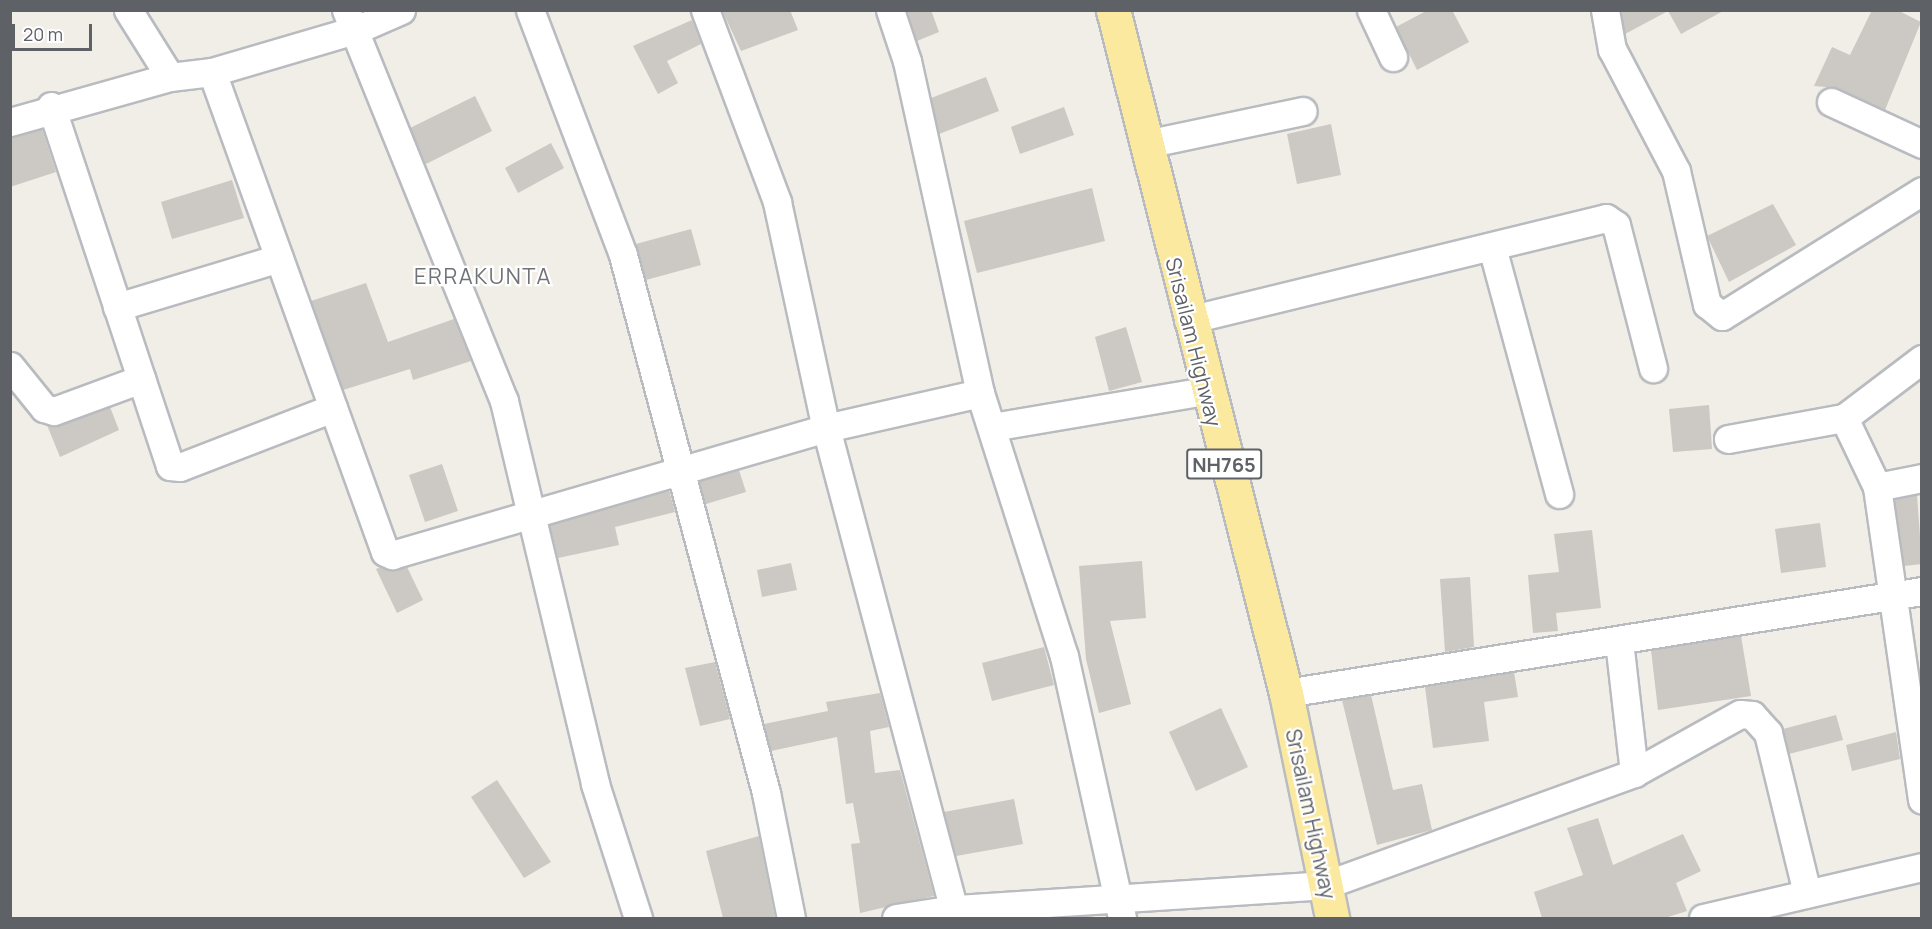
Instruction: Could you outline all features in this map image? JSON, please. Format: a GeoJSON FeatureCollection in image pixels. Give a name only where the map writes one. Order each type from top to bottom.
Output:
{"type":"FeatureCollection","features":[{"type":"Feature","properties":{"kind":"highway","name":"Srisailam Highway"},"geometry":{"type":"LineString","coordinates":[[1113,10],[1205,391],[1286,693],[1332,918]]}},
{"type":"Feature","properties":{"kind":"street"},"geometry":{"type":"LineString","coordinates":[[128,10],[170,77]]}},
{"type":"Feature","properties":{"kind":"street"},"geometry":{"type":"LineString","coordinates":[[10,122],[51,106],[170,77],[212,72],[352,20],[401,10]]}},
{"type":"Feature","properties":{"kind":"street"},"geometry":{"type":"LineString","coordinates":[[530,10],[623,255],[766,793],[791,918]]}},
{"type":"Feature","properties":{"kind":"street"},"geometry":{"type":"LineString","coordinates":[[705,10],[777,202],[826,428],[955,914]]}},
{"type":"Feature","properties":{"kind":"street"},"geometry":{"type":"LineString","coordinates":[[890,10],[907,61],[980,393],[1064,656],[1121,909]]}},
{"type":"Feature","properties":{"kind":"street"},"geometry":{"type":"LineString","coordinates":[[1371,10],[1393,57]]}},
{"type":"Feature","properties":{"kind":"street"},"geometry":{"type":"LineString","coordinates":[[1605,10],[1612,49],[1676,171],[1707,304],[1722,316],[1922,191]]}},
{"type":"Feature","properties":{"kind":"street"},"geometry":{"type":"LineString","coordinates":[[352,20],[504,401],[595,784],[638,918]]}},
{"type":"Feature","properties":{"kind":"street"},"geometry":{"type":"LineString","coordinates":[[212,72],[385,552],[392,555],[529,512],[679,472],[826,428],[980,393]]}},
{"type":"Feature","properties":{"kind":"street"},"geometry":{"type":"LineString","coordinates":[[1831,102],[1922,144]]}},
{"type":"Feature","properties":{"kind":"street"},"geometry":{"type":"LineString","coordinates":[[51,106],[141,379],[164,458],[180,467],[333,408]]}},
{"type":"Feature","properties":{"kind":"street"},"geometry":{"type":"LineString","coordinates":[[1146,144],[1303,111]]}},
{"type":"Feature","properties":{"kind":"street"},"geometry":{"type":"LineString","coordinates":[[1188,320],[1492,247],[1596,218],[1616,225],[1653,368]]}},
{"type":"Feature","properties":{"kind":"street"},"geometry":{"type":"LineString","coordinates":[[1492,247],[1559,494]]}},
{"type":"Feature","properties":{"kind":"street"},"geometry":{"type":"LineString","coordinates":[[117,307],[279,258]]}},
{"type":"Feature","properties":{"kind":"street"},"geometry":{"type":"LineString","coordinates":[[1728,439],[1844,418],[1922,359]]}},
{"type":"Feature","properties":{"kind":"street"},"geometry":{"type":"LineString","coordinates":[[10,366],[44,408],[54,411],[141,379]]}},
{"type":"Feature","properties":{"kind":"street"},"geometry":{"type":"LineString","coordinates":[[992,427],[1205,391]]}},
{"type":"Feature","properties":{"kind":"street"},"geometry":{"type":"LineString","coordinates":[[1844,418],[1876,487],[1922,800]]}},
{"type":"Feature","properties":{"kind":"street"},"geometry":{"type":"LineString","coordinates":[[1876,487],[1922,478]]}},
{"type":"Feature","properties":{"kind":"street"},"geometry":{"type":"LineString","coordinates":[[1286,693],[1894,598],[1922,591]]}},
{"type":"Feature","properties":{"kind":"street"},"geometry":{"type":"LineString","coordinates":[[1619,641],[1634,773]]}},
{"type":"Feature","properties":{"kind":"street"},"geometry":{"type":"LineString","coordinates":[[896,918],[1121,909],[1325,885],[1634,773],[1724,720],[1752,715],[1773,745],[1808,893]]}},
{"type":"Feature","properties":{"kind":"street"},"geometry":{"type":"LineString","coordinates":[[1703,918],[1922,867]]}},
{"type":"Feature","properties":{"kind":"building"},"geometry":{"type":"Polygon","coordinates":[[[722,10],[790,10],[798,30],[741,51],[722,10]]]}},
{"type":"Feature","properties":{"kind":"building"},"geometry":{"type":"Polygon","coordinates":[[[907,10],[931,10],[939,32],[917,41],[907,10]]]}},
{"type":"Feature","properties":{"kind":"building"},"geometry":{"type":"Polygon","coordinates":[[[1428,10],[1452,10],[1469,42],[1417,70],[1396,27],[1428,10]]]}},
{"type":"Feature","properties":{"kind":"building"},"geometry":{"type":"Polygon","coordinates":[[[1621,10],[1725,10],[1681,34],[1668,11],[1625,34],[1621,10]]]}},
{"type":"Feature","properties":{"kind":"building"},"geometry":{"type":"Polygon","coordinates":[[[1872,10],[1897,10],[1921,22],[1885,110],[1838,88],[1814,86],[1832,47],[1850,55],[1872,10]]]}},
{"type":"Feature","properties":{"kind":"building"},"geometry":{"type":"Polygon","coordinates":[[[692,20],[701,44],[667,61],[678,83],[658,94],[633,46],[692,20]]]}},
{"type":"Feature","properties":{"kind":"building"},"geometry":{"type":"Polygon","coordinates":[[[986,77],[999,111],[939,134],[931,98],[986,77]]]}},
{"type":"Feature","properties":{"kind":"building"},"geometry":{"type":"Polygon","coordinates":[[[475,96],[492,131],[426,164],[410,128],[475,96]]]}},
{"type":"Feature","properties":{"kind":"building"},"geometry":{"type":"Polygon","coordinates":[[[1064,107],[1074,135],[1020,154],[1011,127],[1064,107]]]}},
{"type":"Feature","properties":{"kind":"building"},"geometry":{"type":"Polygon","coordinates":[[[1331,124],[1341,175],[1297,184],[1287,134],[1331,124]]]}},
{"type":"Feature","properties":{"kind":"building"},"geometry":{"type":"Polygon","coordinates":[[[42,129],[56,172],[10,187],[10,137],[42,129]]]}},
{"type":"Feature","properties":{"kind":"building"},"geometry":{"type":"Polygon","coordinates":[[[551,143],[564,168],[518,193],[505,168],[551,143]]]}},
{"type":"Feature","properties":{"kind":"building"},"geometry":{"type":"Polygon","coordinates":[[[232,180],[244,218],[172,239],[161,202],[232,180]]]}},
{"type":"Feature","properties":{"kind":"building"},"geometry":{"type":"Polygon","coordinates":[[[1092,188],[1105,241],[977,273],[964,221],[1092,188]]]}},
{"type":"Feature","properties":{"kind":"building"},"geometry":{"type":"Polygon","coordinates":[[[1773,204],[1796,245],[1729,282],[1707,236],[1773,204]]]}},
{"type":"Feature","properties":{"kind":"building"},"geometry":{"type":"Polygon","coordinates":[[[691,229],[701,265],[646,280],[636,244],[691,229]]]}},
{"type":"Feature","properties":{"kind":"building"},"geometry":{"type":"Polygon","coordinates":[[[366,283],[388,342],[454,319],[471,361],[413,380],[410,369],[343,390],[311,301],[366,283]]]}},
{"type":"Feature","properties":{"kind":"building"},"geometry":{"type":"Polygon","coordinates":[[[1126,327],[1142,382],[1109,391],[1095,337],[1126,327]]]}},
{"type":"Feature","properties":{"kind":"building"},"geometry":{"type":"Polygon","coordinates":[[[1709,405],[1712,449],[1673,452],[1669,409],[1709,405]]]}},
{"type":"Feature","properties":{"kind":"building"},"geometry":{"type":"Polygon","coordinates":[[[110,407],[119,430],[60,457],[47,425],[110,407]]]}},
{"type":"Feature","properties":{"kind":"building"},"geometry":{"type":"Polygon","coordinates":[[[442,464],[458,511],[425,522],[409,475],[442,464]]]}},
{"type":"Feature","properties":{"kind":"building"},"geometry":{"type":"Polygon","coordinates":[[[739,470],[746,492],[706,504],[699,481],[739,470]]]}},
{"type":"Feature","properties":{"kind":"building"},"geometry":{"type":"Polygon","coordinates":[[[669,490],[675,512],[615,527],[619,545],[558,558],[550,525],[669,490]]]}},
{"type":"Feature","properties":{"kind":"building"},"geometry":{"type":"Polygon","coordinates":[[[1917,495],[1922,564],[1904,566],[1895,500],[1917,495]]]}},
{"type":"Feature","properties":{"kind":"building"},"geometry":{"type":"Polygon","coordinates":[[[1820,523],[1826,567],[1781,573],[1775,529],[1820,523]]]}},
{"type":"Feature","properties":{"kind":"building"},"geometry":{"type":"Polygon","coordinates":[[[1592,530],[1601,608],[1556,613],[1558,631],[1533,633],[1528,575],[1559,572],[1554,534],[1592,530]]]}},
{"type":"Feature","properties":{"kind":"building"},"geometry":{"type":"Polygon","coordinates":[[[1142,561],[1146,618],[1110,621],[1131,704],[1099,713],[1086,659],[1079,566],[1142,561]]]}},
{"type":"Feature","properties":{"kind":"building"},"geometry":{"type":"Polygon","coordinates":[[[791,563],[797,590],[762,597],[757,570],[791,563]]]}},
{"type":"Feature","properties":{"kind":"building"},"geometry":{"type":"Polygon","coordinates":[[[407,567],[423,600],[397,613],[376,569],[407,567]]]}},
{"type":"Feature","properties":{"kind":"building"},"geometry":{"type":"Polygon","coordinates":[[[1470,577],[1474,647],[1445,652],[1440,579],[1470,577]]]}},
{"type":"Feature","properties":{"kind":"building"},"geometry":{"type":"Polygon","coordinates":[[[1741,636],[1751,696],[1658,710],[1651,650],[1741,636]]]}},
{"type":"Feature","properties":{"kind":"building"},"geometry":{"type":"Polygon","coordinates":[[[1044,647],[1054,685],[992,701],[982,663],[1044,647]]]}},
{"type":"Feature","properties":{"kind":"building"},"geometry":{"type":"Polygon","coordinates":[[[715,662],[730,719],[700,726],[685,668],[715,662]]]}},
{"type":"Feature","properties":{"kind":"building"},"geometry":{"type":"Polygon","coordinates":[[[1514,672],[1518,697],[1484,702],[1489,741],[1433,748],[1425,687],[1514,672]]]}},
{"type":"Feature","properties":{"kind":"building"},"geometry":{"type":"Polygon","coordinates":[[[880,693],[889,727],[870,731],[875,773],[900,770],[934,896],[860,913],[851,844],[860,843],[853,803],[846,804],[837,737],[771,751],[764,724],[828,711],[826,702],[880,693]]]}},
{"type":"Feature","properties":{"kind":"building"},"geometry":{"type":"Polygon","coordinates":[[[1371,695],[1393,790],[1422,784],[1432,830],[1377,845],[1342,700],[1371,695]]]}},
{"type":"Feature","properties":{"kind":"building"},"geometry":{"type":"Polygon","coordinates":[[[1221,708],[1248,767],[1196,791],[1169,732],[1221,708]]]}},
{"type":"Feature","properties":{"kind":"building"},"geometry":{"type":"Polygon","coordinates":[[[1836,715],[1843,740],[1789,754],[1783,729],[1836,715]]]}},
{"type":"Feature","properties":{"kind":"building"},"geometry":{"type":"Polygon","coordinates":[[[1896,732],[1900,759],[1852,771],[1846,745],[1896,732]]]}},
{"type":"Feature","properties":{"kind":"building"},"geometry":{"type":"Polygon","coordinates":[[[497,780],[551,862],[524,878],[471,797],[497,780]]]}},
{"type":"Feature","properties":{"kind":"building"},"geometry":{"type":"Polygon","coordinates":[[[1014,799],[1023,844],[956,856],[944,812],[1014,799]]]}},
{"type":"Feature","properties":{"kind":"building"},"geometry":{"type":"Polygon","coordinates":[[[1598,818],[1613,865],[1683,834],[1701,871],[1676,883],[1687,911],[1665,918],[1542,918],[1534,892],[1583,875],[1567,828],[1598,818]]]}},
{"type":"Feature","properties":{"kind":"building"},"geometry":{"type":"Polygon","coordinates":[[[759,836],[775,918],[723,918],[706,851],[759,836]]]}},
{"type":"Feature","properties":{"kind":"district","name":"ERRAKUNTA"},"geometry":{"type":"Point","coordinates":[483,277]}}]}
